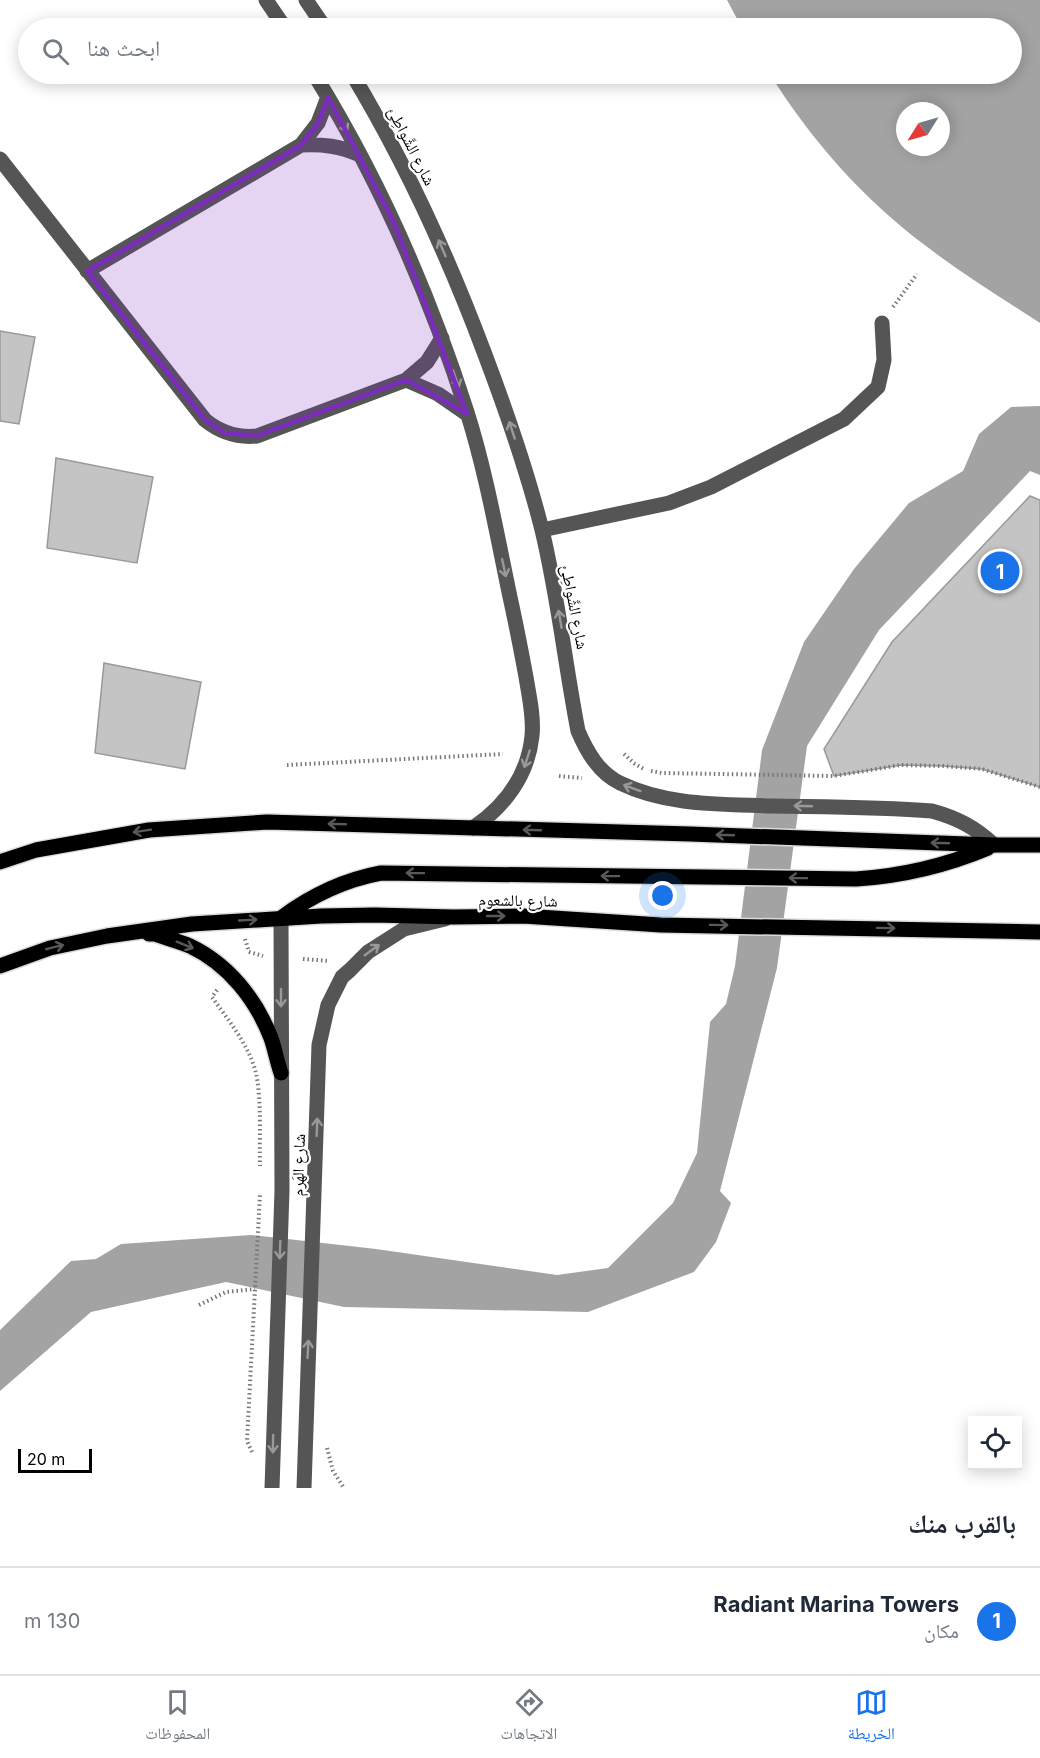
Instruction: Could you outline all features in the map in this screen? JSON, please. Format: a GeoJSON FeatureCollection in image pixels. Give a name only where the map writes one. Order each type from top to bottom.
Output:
{"type":"FeatureCollection","features":[{"type":"Feature","properties":{"kind":"main road"},"geometry":{"type":"LineString","coordinates":[[0,862],[36,850],[149,830],[267,822],[1040,845]]}},
{"type":"Feature","properties":{"kind":"main road"},"geometry":{"type":"LineString","coordinates":[[281,918],[299,905],[338,885],[359,877],[381,873],[856,879],[885,877],[932,868],[994,845]]}},
{"type":"Feature","properties":{"kind":"main road","name":"شارع بالشعوم"},"geometry":{"type":"LineString","coordinates":[[0,966],[50,948],[107,936],[192,924],[281,918],[375,915],[523,916],[661,925],[1040,932]]}},
{"type":"Feature","properties":{"kind":"main road"},"geometry":{"type":"LineString","coordinates":[[107,936],[155,934],[190,946],[215,961],[236,979],[255,1005],[270,1037],[281,1073]]}},
{"type":"Feature","properties":{"kind":"street"},"geometry":{"type":"LineString","coordinates":[[266,0],[278,18]]}},
{"type":"Feature","properties":{"kind":"street"},"geometry":{"type":"LineString","coordinates":[[306,0],[318,18]]}},
{"type":"Feature","properties":{"kind":"street"},"geometry":{"type":"LineString","coordinates":[[320,84],[360,154],[394,222],[442,338],[467,414],[501,550],[532,721],[530,749],[519,779],[500,807],[473,828]]}},
{"type":"Feature","properties":{"kind":"street","name":"شارع الشَّواطِئ"},"geometry":{"type":"LineString","coordinates":[[358,84],[402,163],[438,239],[501,396],[542,530],[576,716],[584,745],[602,770],[618,783],[688,803],[932,811],[966,823],[994,845]]}},
{"type":"Feature","properties":{"kind":"street"},"geometry":{"type":"LineString","coordinates":[[87,271],[301,145],[318,123],[328,97]]}},
{"type":"Feature","properties":{"kind":"street"},"geometry":{"type":"LineString","coordinates":[[301,145],[332,145],[360,154]]}},
{"type":"Feature","properties":{"kind":"street"},"geometry":{"type":"LineString","coordinates":[[0,159],[205,420],[224,433],[246,437],[258,436],[406,380],[427,362],[442,338]]}},
{"type":"Feature","properties":{"kind":"street"},"geometry":{"type":"LineString","coordinates":[[542,530],[669,503],[711,487],[844,419],[878,387],[884,360],[882,323]]}},
{"type":"Feature","properties":{"kind":"street"},"geometry":{"type":"LineString","coordinates":[[406,380],[438,394],[467,414]]}},
{"type":"Feature","properties":{"kind":"street","name":"شارع الهَرم"},"geometry":{"type":"LineString","coordinates":[[304,1488],[320,1045],[328,1005],[342,977],[368,952],[404,929],[453,917]]}},
{"type":"Feature","properties":{"kind":"street","name":"شارع الهَرم"},"geometry":{"type":"LineString","coordinates":[[272,1488],[282,1191],[281,918]]}},
{"type":"Feature","properties":{"kind":"street"},"geometry":{"type":"LineString","coordinates":[[1024,932],[1040,937]]}},
{"type":"Feature","properties":{"kind":"street"},"geometry":{"type":"LineString","coordinates":[[306,1451],[312,1488]]}},
{"type":"Feature","properties":{"kind":"path"},"geometry":{"type":"LineString","coordinates":[[882,323],[917,274]]}},
{"type":"Feature","properties":{"kind":"path"},"geometry":{"type":"LineString","coordinates":[[287,765],[502,754]]}},
{"type":"Feature","properties":{"kind":"path"},"geometry":{"type":"LineString","coordinates":[[624,754],[635,764],[653,772],[834,776],[901,765],[943,766],[982,769],[1040,787]]}},
{"type":"Feature","properties":{"kind":"path"},"geometry":{"type":"LineString","coordinates":[[559,776],[589,778]]}},
{"type":"Feature","properties":{"kind":"path"},"geometry":{"type":"LineString","coordinates":[[245,938],[249,952]]}},
{"type":"Feature","properties":{"kind":"path"},"geometry":{"type":"LineString","coordinates":[[303,959],[333,961]]}},
{"type":"Feature","properties":{"kind":"path"},"geometry":{"type":"LineString","coordinates":[[221,984],[212,997],[242,1040],[255,1071],[258,1095],[260,1176]]}},
{"type":"Feature","properties":{"kind":"path"},"geometry":{"type":"LineString","coordinates":[[249,1394],[260,1187]]}},
{"type":"Feature","properties":{"kind":"path"},"geometry":{"type":"LineString","coordinates":[[199,1305],[226,1292],[255,1289]]}},
{"type":"Feature","properties":{"kind":"path"},"geometry":{"type":"LineString","coordinates":[[327,1440],[327,1451],[333,1471],[344,1488]]}},
{"type":"Feature","properties":{"kind":"highlighted area"},"geometry":{"type":"Polygon","coordinates":[[[328,97],[394,222],[467,414],[406,380],[257,436],[224,433],[205,420],[87,271],[301,145],[318,123],[328,97]]]}},
{"type":"Feature","properties":{"kind":"shaded area"},"geometry":{"type":"Polygon","coordinates":[[[727,0],[1040,0],[1040,323],[968,276],[903,228],[860,189],[803,122],[777,84],[1022,84],[1022,18],[737,18],[727,0]]]}},
{"type":"Feature","properties":{"kind":"shaded area"},"geometry":{"type":"Polygon","coordinates":[[[1040,406],[1040,475],[1030,471],[879,630],[807,746],[777,968],[720,1191],[731,1203],[716,1242],[694,1272],[588,1312],[344,1307],[226,1282],[91,1312],[0,1391],[0,1330],[71,1261],[96,1259],[121,1244],[251,1235],[376,1249],[557,1275],[608,1268],[673,1203],[697,1153],[710,1022],[726,1004],[735,966],[762,750],[804,642],[854,569],[909,503],[963,471],[979,434],[1011,407],[1040,406]]]}},
{"type":"Feature","properties":{"kind":"building"},"geometry":{"type":"Polygon","coordinates":[[[0,331],[35,337],[19,424],[0,421],[0,331]]]}},
{"type":"Feature","properties":{"kind":"building"},"geometry":{"type":"Polygon","coordinates":[[[56,458],[153,477],[137,563],[47,548],[56,458]]]}},
{"type":"Feature","properties":{"kind":"building"},"geometry":{"type":"Polygon","coordinates":[[[1030,496],[1040,500],[1040,787],[982,769],[943,766],[901,765],[834,776],[824,749],[892,642],[1030,496]]]}},
{"type":"Feature","properties":{"kind":"building"},"geometry":{"type":"Polygon","coordinates":[[[104,663],[201,682],[185,769],[95,753],[104,663]]]}},
{"type":"Feature","properties":{"kind":"place","name":"Radiant Marina Towers"},"geometry":{"type":"Point","coordinates":[1000,571]}}]}
